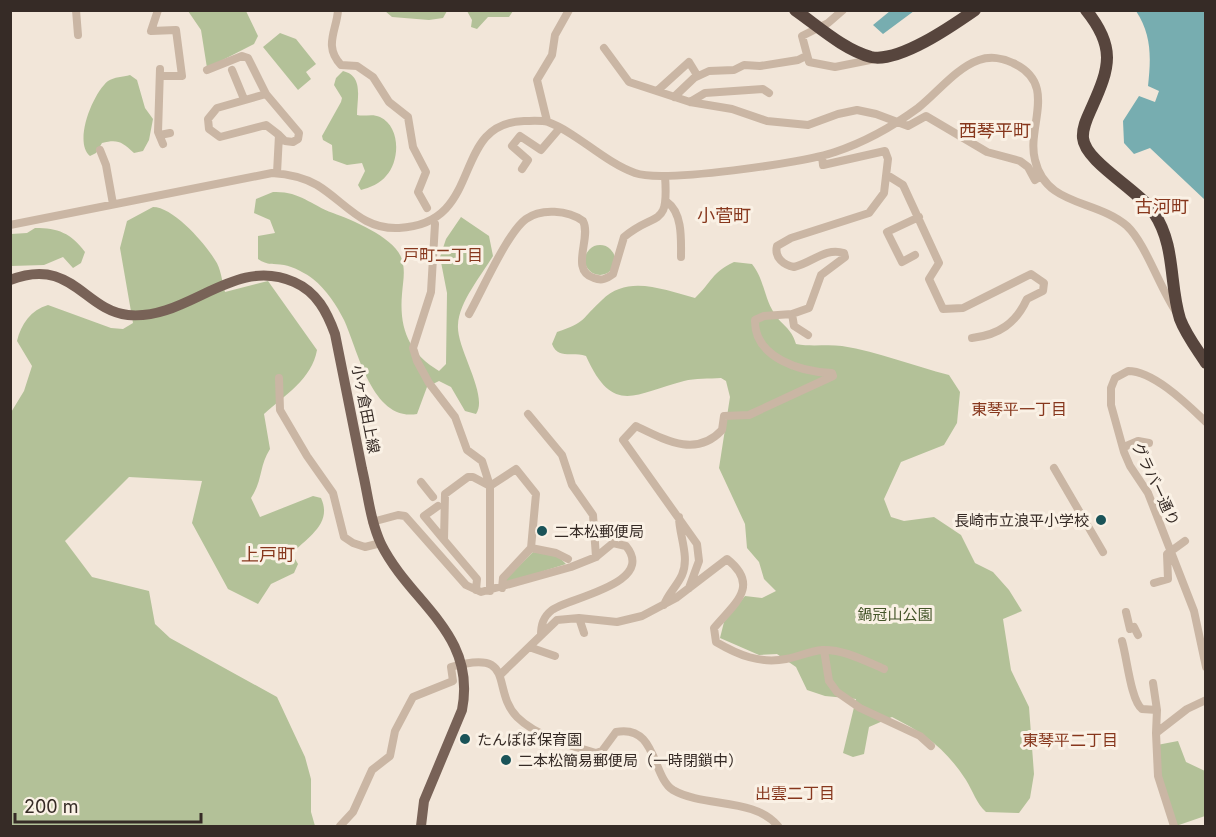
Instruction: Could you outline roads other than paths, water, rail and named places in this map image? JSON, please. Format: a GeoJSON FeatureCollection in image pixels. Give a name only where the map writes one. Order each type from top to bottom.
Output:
{"type":"FeatureCollection","features":[{"type":"Feature","properties":{"kind":"highway"},"geometry":{"type":"LineString","coordinates":[[795,10],[858,52],[880,58],[913,47],[975,10]]}},
{"type":"Feature","properties":{"kind":"highway"},"geometry":{"type":"LineString","coordinates":[[1086,10],[1101,30],[1108,57],[1103,84],[1084,128],[1084,143],[1089,154],[1142,198],[1159,221],[1168,246],[1180,319],[1206,363]]}},
{"type":"Feature","properties":{"kind":"main road","name":"小ヶ倉田上線"},"geometry":{"type":"LineString","coordinates":[[10,280],[31,275],[60,278],[81,288],[106,307],[128,315],[164,310],[243,277],[281,276],[302,286],[317,298],[328,314],[335,334],[372,522],[393,564],[451,638],[462,663],[464,694],[462,710],[426,797],[421,826]]}},
{"type":"Feature","properties":{"kind":"street"},"geometry":{"type":"LineString","coordinates":[[76,10],[78,35]]}},
{"type":"Feature","properties":{"kind":"street"},"geometry":{"type":"LineString","coordinates":[[158,10],[151,31],[176,30],[182,75],[160,73],[160,135],[163,144]]}},
{"type":"Feature","properties":{"kind":"street"},"geometry":{"type":"LineString","coordinates":[[338,10],[331,40],[336,58],[341,64],[357,66],[373,77],[389,102],[408,117],[413,147],[426,172],[418,192],[427,208]]}},
{"type":"Feature","properties":{"kind":"street"},"geometry":{"type":"LineString","coordinates":[[547,121],[537,80],[552,55],[555,35],[569,10]]}},
{"type":"Feature","properties":{"kind":"street"},"geometry":{"type":"LineString","coordinates":[[843,10],[828,23],[802,36],[809,62],[828,67],[880,58]]}},
{"type":"Feature","properties":{"kind":"street"},"geometry":{"type":"LineString","coordinates":[[604,48],[625,80],[690,102],[732,109],[767,121],[805,125],[857,110],[908,126],[920,117],[926,116],[987,152],[1020,161],[1028,167],[1035,180],[1041,176]]}},
{"type":"Feature","properties":{"kind":"street"},"geometry":{"type":"LineString","coordinates":[[207,70],[242,56],[248,58],[266,94],[295,125],[299,135],[295,141],[290,142],[266,125],[223,137],[212,133],[207,121],[212,111],[244,99],[266,94]]}},
{"type":"Feature","properties":{"kind":"street"},"geometry":{"type":"LineString","coordinates":[[674,97],[697,75],[715,69],[734,70],[744,65],[760,66],[798,60],[806,56]]}},
{"type":"Feature","properties":{"kind":"street"},"geometry":{"type":"LineString","coordinates":[[10,225],[260,173],[277,173],[296,176],[315,184],[349,212],[366,222],[389,228],[403,228],[436,216],[452,201],[463,186],[476,149],[492,131],[521,121],[547,121],[635,173],[665,176],[822,156],[859,144],[897,122],[970,65],[990,58],[1015,64],[1032,80],[1039,98],[1033,144],[1035,160],[1041,176],[1054,192],[1108,214],[1129,228],[1164,295],[1180,319]]}},
{"type":"Feature","properties":{"kind":"street"},"geometry":{"type":"LineString","coordinates":[[657,91],[689,62],[697,75]]}},
{"type":"Feature","properties":{"kind":"street"},"geometry":{"type":"LineString","coordinates":[[232,70],[244,99]]}},
{"type":"Feature","properties":{"kind":"street"},"geometry":{"type":"LineString","coordinates":[[690,102],[705,93],[763,89],[769,93]]}},
{"type":"Feature","properties":{"kind":"street"},"geometry":{"type":"LineString","coordinates":[[522,169],[528,160],[512,146],[520,136],[541,150],[559,129]]}},
{"type":"Feature","properties":{"kind":"street"},"geometry":{"type":"LineString","coordinates":[[160,135],[170,133]]}},
{"type":"Feature","properties":{"kind":"street"},"geometry":{"type":"LineString","coordinates":[[277,173],[279,135]]}},
{"type":"Feature","properties":{"kind":"street"},"geometry":{"type":"LineString","coordinates":[[100,150],[106,165],[113,204]]}},
{"type":"Feature","properties":{"kind":"street"},"geometry":{"type":"LineString","coordinates":[[689,588],[699,561],[699,548],[694,537],[623,440],[636,426],[692,447],[702,445],[722,430],[724,416],[749,415],[833,376],[831,373],[813,372],[788,365],[761,343],[755,329],[755,320],[764,316],[792,314],[809,308],[821,275],[843,261],[845,255],[838,251],[821,254],[812,261],[794,267],[780,260],[776,253],[777,246],[791,238],[869,213],[884,193],[888,159],[885,151],[823,165],[822,156]]}},
{"type":"Feature","properties":{"kind":"street"},"geometry":{"type":"LineString","coordinates":[[887,175],[903,185],[938,259],[929,279],[943,309],[963,308],[1031,274],[1042,281],[1044,287],[1039,295],[1027,299],[1022,311],[1011,323],[993,334],[972,338]]}},
{"type":"Feature","properties":{"kind":"street"},"geometry":{"type":"LineString","coordinates":[[469,314],[516,229],[526,219],[547,212],[562,213],[582,221],[586,229],[582,265],[588,275],[602,280],[613,274],[624,237],[657,219],[667,202],[665,176]]}},
{"type":"Feature","properties":{"kind":"street"},"geometry":{"type":"LineString","coordinates":[[667,202],[671,205],[681,231],[681,257]]}},
{"type":"Feature","properties":{"kind":"street"},"geometry":{"type":"LineString","coordinates":[[915,255],[902,261],[887,232],[919,217]]}},
{"type":"Feature","properties":{"kind":"street"},"geometry":{"type":"LineString","coordinates":[[435,225],[431,292],[413,348],[414,355],[429,383],[455,417],[467,450],[482,461],[490,486],[490,591]]}},
{"type":"Feature","properties":{"kind":"street"},"geometry":{"type":"LineString","coordinates":[[1011,284],[1012,279],[1033,268]]}},
{"type":"Feature","properties":{"kind":"street"},"geometry":{"type":"LineString","coordinates":[[792,314],[794,326],[808,335]]}},
{"type":"Feature","properties":{"kind":"street","name":"グラバー通り"},"geometry":{"type":"LineString","coordinates":[[1206,422],[1163,385],[1137,372],[1128,371],[1118,375],[1111,388],[1111,405],[1130,466],[1148,493],[1171,550],[1194,611],[1206,667]]}},
{"type":"Feature","properties":{"kind":"street"},"geometry":{"type":"LineString","coordinates":[[279,378],[280,410],[307,456],[333,492],[344,537],[364,547],[381,543]]}},
{"type":"Feature","properties":{"kind":"street"},"geometry":{"type":"LineString","coordinates":[[528,414],[562,455],[572,485],[593,515],[596,557]]}},
{"type":"Feature","properties":{"kind":"street"},"geometry":{"type":"LineString","coordinates":[[1124,447],[1138,441],[1149,443]]}},
{"type":"Feature","properties":{"kind":"street"},"geometry":{"type":"LineString","coordinates":[[1054,468],[1103,552]]}},
{"type":"Feature","properties":{"kind":"street"},"geometry":{"type":"LineString","coordinates":[[490,486],[516,469],[534,488],[536,494],[531,548],[503,578],[502,588]]}},
{"type":"Feature","properties":{"kind":"street"},"geometry":{"type":"LineString","coordinates":[[444,540],[445,494],[468,477],[473,477],[490,486]]}},
{"type":"Feature","properties":{"kind":"street"},"geometry":{"type":"LineString","coordinates":[[421,482],[433,497]]}},
{"type":"Feature","properties":{"kind":"street"},"geometry":{"type":"LineString","coordinates":[[438,506],[424,516],[477,579],[476,590]]}},
{"type":"Feature","properties":{"kind":"street"},"geometry":{"type":"LineString","coordinates":[[372,522],[398,515],[405,516],[466,585],[476,590],[490,591],[502,588],[596,557],[608,546],[618,543],[628,549],[631,562],[623,576],[607,589],[551,610],[544,618],[541,635]]}},
{"type":"Feature","properties":{"kind":"street"},"geometry":{"type":"LineString","coordinates":[[664,605],[683,573],[684,549],[679,534],[679,517]]}},
{"type":"Feature","properties":{"kind":"street"},"geometry":{"type":"LineString","coordinates":[[1154,584],[1168,579],[1167,554],[1185,541]]}},
{"type":"Feature","properties":{"kind":"street"},"geometry":{"type":"LineString","coordinates":[[531,548],[556,553],[568,560]]}},
{"type":"Feature","properties":{"kind":"street"},"geometry":{"type":"LineString","coordinates":[[501,674],[557,620],[579,618],[617,622],[642,616],[664,605],[727,559],[744,581],[744,590],[714,628],[716,642],[745,657],[760,660],[784,659],[824,650],[849,654],[884,669]]}},
{"type":"Feature","properties":{"kind":"street"},"geometry":{"type":"LineString","coordinates":[[1117,621],[1126,615],[1130,629],[1134,627],[1138,635]]}},
{"type":"Feature","properties":{"kind":"street"},"geometry":{"type":"LineString","coordinates":[[579,618],[584,633]]}},
{"type":"Feature","properties":{"kind":"street"},"geometry":{"type":"LineString","coordinates":[[1122,641],[1128,661],[1134,700],[1142,709],[1157,710]]}},
{"type":"Feature","properties":{"kind":"street"},"geometry":{"type":"LineString","coordinates":[[529,647],[555,656]]}},
{"type":"Feature","properties":{"kind":"street"},"geometry":{"type":"LineString","coordinates":[[824,650],[827,674],[837,692],[860,708],[920,736],[931,746]]}},
{"type":"Feature","properties":{"kind":"street"},"geometry":{"type":"LineString","coordinates":[[340,826],[353,812],[372,770],[390,756],[396,731],[413,697],[453,681],[451,667],[462,663],[486,663],[501,674],[512,712],[535,731],[596,753],[602,751],[616,732],[624,731],[646,742],[667,785],[676,792],[749,810],[777,825]]}},
{"type":"Feature","properties":{"kind":"street"},"geometry":{"type":"LineString","coordinates":[[1153,683],[1157,710],[1158,776],[1174,826]]}},
{"type":"Feature","properties":{"kind":"street"},"geometry":{"type":"LineString","coordinates":[[1156,733],[1187,709],[1206,700]]}},
{"type":"Feature","properties":{"kind":"water"},"geometry":{"type":"Polygon","coordinates":[[[890,11],[914,11],[883,34],[873,25],[890,11]]]}},
{"type":"Feature","properties":{"kind":"water"},"geometry":{"type":"Polygon","coordinates":[[[1136,11],[1205,11],[1205,200],[1150,148],[1134,154],[1124,143],[1123,121],[1139,96],[1155,102],[1159,91],[1148,86],[1150,66],[1148,38],[1136,11]]]}},
{"type":"Feature","properties":{"kind":"waterway"},"geometry":{"type":"LineString","coordinates":[[505,826],[526,826]]}},
{"type":"Feature","properties":{"kind":"waterway"},"geometry":{"type":"LineString","coordinates":[[570,826],[582,826]]}},
{"type":"Feature","properties":{"kind":"place","name":"長崎市立浪平小学校"},"geometry":{"type":"Point","coordinates":[1101,520]}},
{"type":"Feature","properties":{"kind":"place","name":"二本松郵便局"},"geometry":{"type":"Point","coordinates":[542,531]}},
{"type":"Feature","properties":{"kind":"place","name":"たんぽぽ保育園"},"geometry":{"type":"Point","coordinates":[465,739]}},
{"type":"Feature","properties":{"kind":"place","name":"二本松簡易郵便局（一時閉鎖中）"},"geometry":{"type":"Point","coordinates":[506,760]}},
{"type":"Feature","properties":{"kind":"district","name":"西琴平町"},"geometry":{"type":"Point","coordinates":[995,130]}},
{"type":"Feature","properties":{"kind":"district","name":"古河町"},"geometry":{"type":"Point","coordinates":[1162,206]}},
{"type":"Feature","properties":{"kind":"district","name":"小菅町"},"geometry":{"type":"Point","coordinates":[724,215]}},
{"type":"Feature","properties":{"kind":"district","name":"戸町二丁目"},"geometry":{"type":"Point","coordinates":[443,255]}},
{"type":"Feature","properties":{"kind":"district","name":"東琴平一丁目"},"geometry":{"type":"Point","coordinates":[1019,409]}},
{"type":"Feature","properties":{"kind":"district","name":"上戸町"},"geometry":{"type":"Point","coordinates":[268,554]}},
{"type":"Feature","properties":{"kind":"district","name":"東琴平二丁目"},"geometry":{"type":"Point","coordinates":[1070,740]}},
{"type":"Feature","properties":{"kind":"district","name":"出雲二丁目"},"geometry":{"type":"Point","coordinates":[795,793]}},
{"type":"Feature","properties":{"kind":"park label","name":"鍋冠山公園"},"geometry":{"type":"Point","coordinates":[895,614]}}]}
